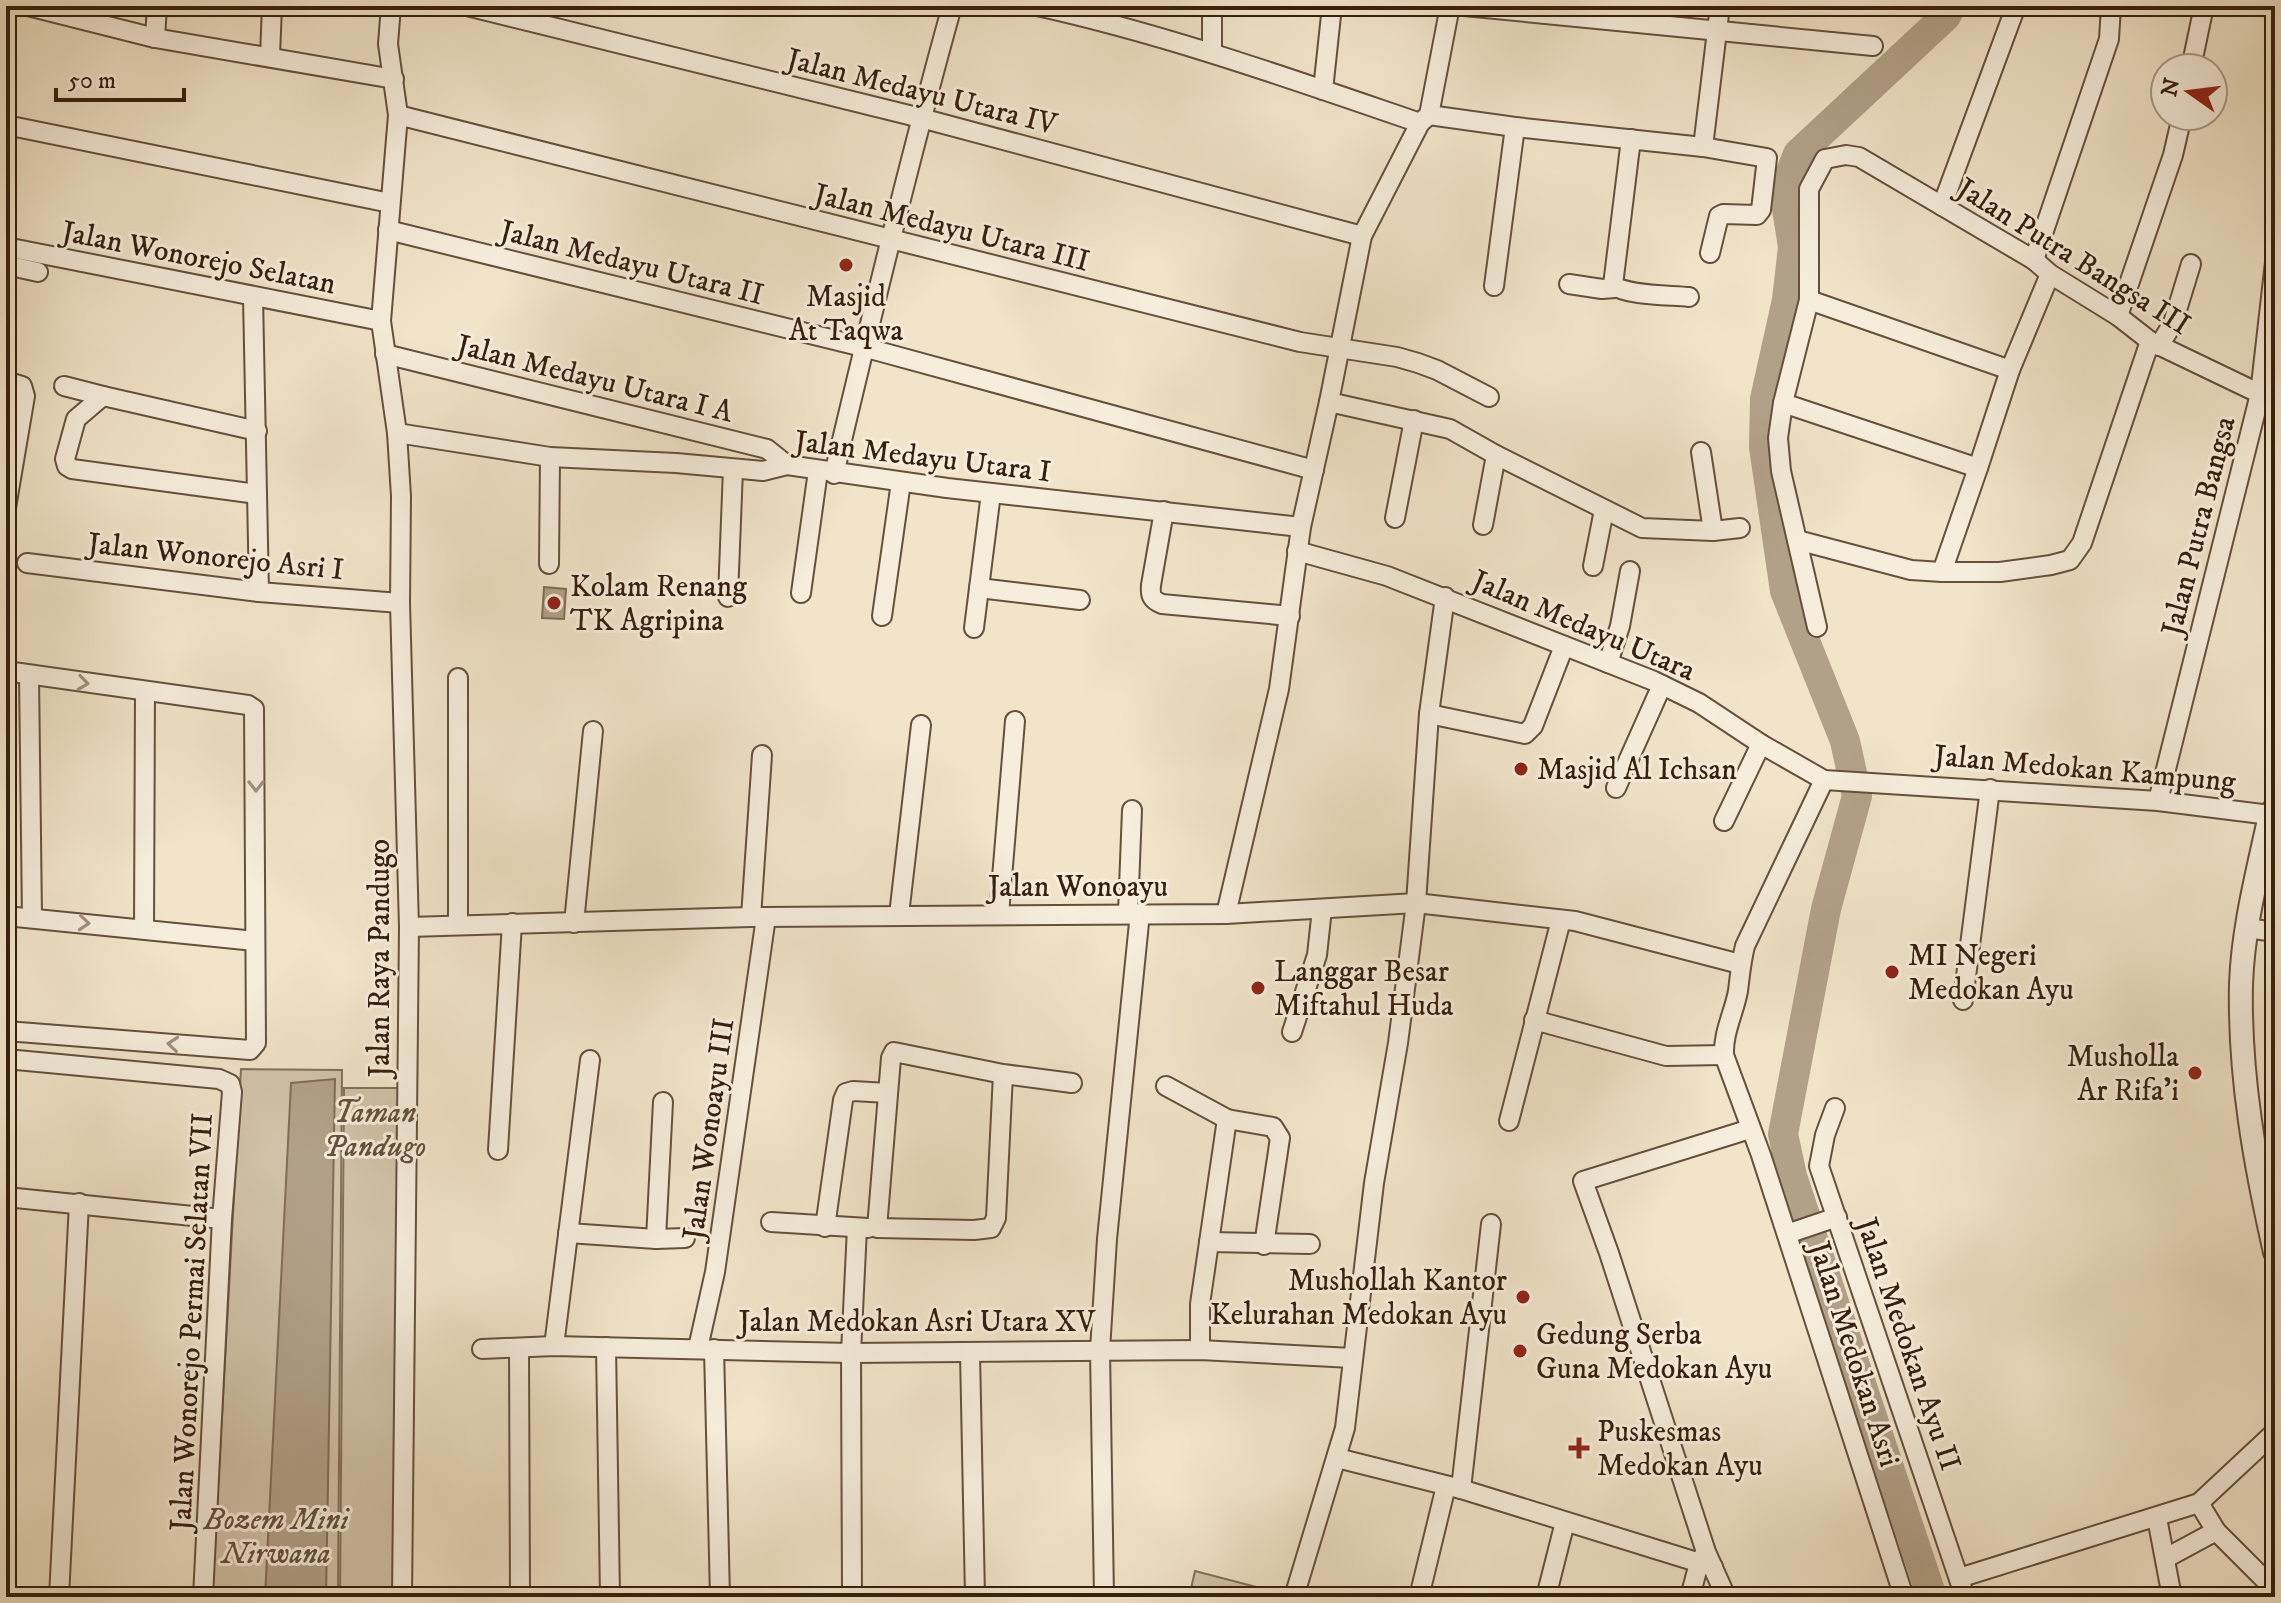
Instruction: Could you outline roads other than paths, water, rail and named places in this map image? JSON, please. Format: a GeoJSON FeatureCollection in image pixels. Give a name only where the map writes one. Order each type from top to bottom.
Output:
{"type":"FeatureCollection","features":[{"type":"Feature","properties":{"kind":"street"},"geometry":{"type":"LineString","coordinates":[[28,6],[155,38],[394,79]]}},
{"type":"Feature","properties":{"kind":"street"},"geometry":{"type":"LineString","coordinates":[[155,38],[157,6]]}},
{"type":"Feature","properties":{"kind":"street"},"geometry":{"type":"LineString","coordinates":[[270,56],[272,6]]}},
{"type":"Feature","properties":{"kind":"street","name":"Jalan Raya Pandugo"},"geometry":{"type":"LineString","coordinates":[[391,6],[388,44],[398,115],[381,321],[397,433],[401,496],[400,603],[409,927],[402,1597]]}},
{"type":"Feature","properties":{"kind":"street","name":"Jalan Medayu Utara IV"},"geometry":{"type":"LineString","coordinates":[[467,6],[921,118],[1362,236]]}},
{"type":"Feature","properties":{"kind":"street"},"geometry":{"type":"LineString","coordinates":[[801,593],[826,472],[892,241],[952,6]]}},
{"type":"Feature","properties":{"kind":"street"},"geometry":{"type":"LineString","coordinates":[[1037,6],[1096,12],[1323,90],[1424,119],[1762,155],[1768,163],[1761,210],[1757,215],[1719,216],[1710,253]]}},
{"type":"Feature","properties":{"kind":"street"},"geometry":{"type":"LineString","coordinates":[[1212,6],[1212,53]]}},
{"type":"Feature","properties":{"kind":"street"},"geometry":{"type":"LineString","coordinates":[[1323,90],[1332,6]]}},
{"type":"Feature","properties":{"kind":"street"},"geometry":{"type":"LineString","coordinates":[[1226,914],[1265,759],[1290,616],[1301,527],[1362,236],[1424,119],[1450,6]]}},
{"type":"Feature","properties":{"kind":"street"},"geometry":{"type":"LineString","coordinates":[[1464,6],[1873,46]]}},
{"type":"Feature","properties":{"kind":"street"},"geometry":{"type":"LineString","coordinates":[[1703,147],[1720,6]]}},
{"type":"Feature","properties":{"kind":"street"},"geometry":{"type":"LineString","coordinates":[[1942,206],[2016,6]]}},
{"type":"Feature","properties":{"kind":"street"},"geometry":{"type":"LineString","coordinates":[[2034,260],[2109,39],[2111,6]]}},
{"type":"Feature","properties":{"kind":"street"},"geometry":{"type":"LineString","coordinates":[[2194,52],[2204,6]]}},
{"type":"Feature","properties":{"kind":"street","name":"Jalan Medayu Utara III"},"geometry":{"type":"LineString","coordinates":[[398,115],[892,241],[1340,350],[1397,357],[1437,370],[1489,397]]}},
{"type":"Feature","properties":{"kind":"street"},"geometry":{"type":"LineString","coordinates":[[6,125],[390,203]]}},
{"type":"Feature","properties":{"kind":"street"},"geometry":{"type":"LineString","coordinates":[[1494,286],[1515,127]]}},
{"type":"Feature","properties":{"kind":"street"},"geometry":{"type":"LineString","coordinates":[[2118,316],[2178,132]]}},
{"type":"Feature","properties":{"kind":"street"},"geometry":{"type":"LineString","coordinates":[[1615,288],[1631,139]]}},
{"type":"Feature","properties":{"kind":"street","name":"Jalan Putra Bangsa III"},"geometry":{"type":"LineString","coordinates":[[1809,300],[1809,189],[1825,159],[1846,155],[1859,157],[2034,260],[2050,274],[2155,343],[2267,397]]}},
{"type":"Feature","properties":{"kind":"street","name":"Jalan Medayu Utara II"},"geometry":{"type":"LineString","coordinates":[[388,230],[863,347],[1314,470]]}},
{"type":"Feature","properties":{"kind":"street","name":"Jalan Wonorejo Selatan"},"geometry":{"type":"LineString","coordinates":[[6,247],[381,321]]}},
{"type":"Feature","properties":{"kind":"street","name":"Jalan Putra Bangsa"},"geometry":{"type":"LineString","coordinates":[[2158,801],[2267,397],[2275,262]]}},
{"type":"Feature","properties":{"kind":"street"},"geometry":{"type":"LineString","coordinates":[[1797,540],[1911,570],[2000,572],[2070,560],[2082,543],[2155,343],[2173,323],[2191,264]]}},
{"type":"Feature","properties":{"kind":"street"},"geometry":{"type":"LineString","coordinates":[[6,265],[38,272]]}},
{"type":"Feature","properties":{"kind":"street"},"geometry":{"type":"LineString","coordinates":[[1942,572],[2010,370],[2050,274]]}},
{"type":"Feature","properties":{"kind":"street"},"geometry":{"type":"LineString","coordinates":[[1569,284],[1689,297]]}},
{"type":"Feature","properties":{"kind":"street"},"geometry":{"type":"LineString","coordinates":[[253,297],[259,592]]}},
{"type":"Feature","properties":{"kind":"street"},"geometry":{"type":"LineString","coordinates":[[1817,627],[1781,471],[1778,438],[1783,403],[1809,300],[2010,370]]}},
{"type":"Feature","properties":{"kind":"street","name":"Jalan Medayu Utara I A"},"geometry":{"type":"LineString","coordinates":[[385,354],[767,449],[787,465]]}},
{"type":"Feature","properties":{"kind":"street"},"geometry":{"type":"LineString","coordinates":[[6,508],[25,396],[14,384]]}},
{"type":"Feature","properties":{"kind":"street"},"geometry":{"type":"LineString","coordinates":[[64,386],[257,431]]}},
{"type":"Feature","properties":{"kind":"street"},"geometry":{"type":"LineString","coordinates":[[103,396],[76,419],[65,459],[67,466],[257,494]]}},
{"type":"Feature","properties":{"kind":"street"},"geometry":{"type":"LineString","coordinates":[[1329,402],[1450,429],[1642,528],[1713,531],[1740,528]]}},
{"type":"Feature","properties":{"kind":"street"},"geometry":{"type":"LineString","coordinates":[[1783,403],[1978,468]]}},
{"type":"Feature","properties":{"kind":"street"},"geometry":{"type":"LineString","coordinates":[[1395,518],[1414,420]]}},
{"type":"Feature","properties":{"kind":"street","name":"Jalan Medayu Utara I"},"geometry":{"type":"LineString","coordinates":[[397,433],[550,457],[763,471],[787,465],[991,493],[1301,527]]}},
{"type":"Feature","properties":{"kind":"street"},"geometry":{"type":"LineString","coordinates":[[1701,452],[1713,531]]}},
{"type":"Feature","properties":{"kind":"street"},"geometry":{"type":"LineString","coordinates":[[1483,525],[1496,455]]}},
{"type":"Feature","properties":{"kind":"street"},"geometry":{"type":"LineString","coordinates":[[549,564],[550,457]]}},
{"type":"Feature","properties":{"kind":"street"},"geometry":{"type":"LineString","coordinates":[[728,597],[733,469]]}},
{"type":"Feature","properties":{"kind":"street"},"geometry":{"type":"LineString","coordinates":[[882,616],[901,482]]}},
{"type":"Feature","properties":{"kind":"street"},"geometry":{"type":"LineString","coordinates":[[974,628],[991,493]]}},
{"type":"Feature","properties":{"kind":"street"},"geometry":{"type":"LineString","coordinates":[[1593,566],[1604,510]]}},
{"type":"Feature","properties":{"kind":"street"},"geometry":{"type":"LineString","coordinates":[[1164,511],[1151,585],[1153,601],[1290,616]]}},
{"type":"Feature","properties":{"kind":"street","name":"Jalan Medayu Utara"},"geometry":{"type":"LineString","coordinates":[[1297,551],[1387,576],[1445,597],[1662,685],[1699,703],[1761,744],[1830,780]]}},
{"type":"Feature","properties":{"kind":"street","name":"Jalan Wonorejo Asri I"},"geometry":{"type":"LineString","coordinates":[[27,563],[259,592],[400,603]]}},
{"type":"Feature","properties":{"kind":"street"},"geometry":{"type":"LineString","coordinates":[[1608,663],[1620,626],[1630,571]]}},
{"type":"Feature","properties":{"kind":"street"},"geometry":{"type":"LineString","coordinates":[[979,588],[1080,600]]}},
{"type":"Feature","properties":{"kind":"street"},"geometry":{"type":"LineString","coordinates":[[1294,1597],[1345,1428],[1374,1183],[1398,1043],[1416,903],[1429,714],[1445,597]]}},
{"type":"Feature","properties":{"kind":"street"},"geometry":{"type":"LineString","coordinates":[[1429,714],[1525,734],[1533,726],[1564,646]]}},
{"type":"Feature","properties":{"kind":"street"},"geometry":{"type":"LineString","coordinates":[[6,671],[248,705],[254,709],[256,1043],[250,1050],[6,1031]]}},
{"type":"Feature","properties":{"kind":"street"},"geometry":{"type":"LineString","coordinates":[[29,675],[32,918]]}},
{"type":"Feature","properties":{"kind":"street"},"geometry":{"type":"LineString","coordinates":[[458,678],[458,924]]}},
{"type":"Feature","properties":{"kind":"street"},"geometry":{"type":"LineString","coordinates":[[1616,788],[1662,685]]}},
{"type":"Feature","properties":{"kind":"street"},"geometry":{"type":"LineString","coordinates":[[144,929],[145,692]]}},
{"type":"Feature","properties":{"kind":"street"},"geometry":{"type":"LineString","coordinates":[[999,914],[1015,721]]}},
{"type":"Feature","properties":{"kind":"street"},"geometry":{"type":"LineString","coordinates":[[899,915],[921,725]]}},
{"type":"Feature","properties":{"kind":"street"},"geometry":{"type":"LineString","coordinates":[[574,923],[593,731]]}},
{"type":"Feature","properties":{"kind":"street"},"geometry":{"type":"LineString","coordinates":[[1724,821],[1761,744]]}},
{"type":"Feature","properties":{"kind":"street","name":"Jalan Wonoayu III"},"geometry":{"type":"LineString","coordinates":[[720,1597],[706,1348],[759,917],[762,755]]}},
{"type":"Feature","properties":{"kind":"street"},"geometry":{"type":"LineString","coordinates":[[1726,1597],[1706,1561],[1609,1253],[1583,1181],[1750,1129],[1724,1055],[1725,1037],[1738,992],[1740,964],[1752,933],[1830,780]]}},
{"type":"Feature","properties":{"kind":"street","name":"Jalan Medokan Kampung"},"geometry":{"type":"LineString","coordinates":[[1830,780],[2273,811],[2247,928],[2241,983],[2243,1058],[2265,1162],[2275,1252]]}},
{"type":"Feature","properties":{"kind":"street"},"geometry":{"type":"LineString","coordinates":[[1963,1000],[1990,789]]}},
{"type":"Feature","properties":{"kind":"street"},"geometry":{"type":"LineString","coordinates":[[1104,1597],[1100,1350],[1107,1239],[1129,1039],[1134,913],[1132,810]]}},
{"type":"Feature","properties":{"kind":"street","name":"Jalan Wonoayu"},"geometry":{"type":"LineString","coordinates":[[409,927],[759,917],[1226,914],[1416,903],[1561,920],[1740,964]]}},
{"type":"Feature","properties":{"kind":"street"},"geometry":{"type":"LineString","coordinates":[[1292,1032],[1317,955],[1322,909]]}},
{"type":"Feature","properties":{"kind":"street"},"geometry":{"type":"LineString","coordinates":[[6,916],[255,941]]}},
{"type":"Feature","properties":{"kind":"street"},"geometry":{"type":"LineString","coordinates":[[1509,1121],[1561,920]]}},
{"type":"Feature","properties":{"kind":"street"},"geometry":{"type":"LineString","coordinates":[[498,1150],[512,923]]}},
{"type":"Feature","properties":{"kind":"street"},"geometry":{"type":"LineString","coordinates":[[2247,928],[2275,932]]}},
{"type":"Feature","properties":{"kind":"street"},"geometry":{"type":"LineString","coordinates":[[1534,1020],[1666,1056],[1724,1055]]}},
{"type":"Feature","properties":{"kind":"street"},"geometry":{"type":"LineString","coordinates":[[877,1228],[891,1058],[894,1052],[1003,1074],[1072,1083]]}},
{"type":"Feature","properties":{"kind":"street","name":"Jalan Wonorejo Permai Selatan VII"},"geometry":{"type":"LineString","coordinates":[[6,1059],[219,1079],[230,1084],[232,1092],[222,1219],[203,1597]]}},
{"type":"Feature","properties":{"kind":"street"},"geometry":{"type":"LineString","coordinates":[[554,1346],[590,1060]]}},
{"type":"Feature","properties":{"kind":"street"},"geometry":{"type":"LineString","coordinates":[[771,1222],[857,1228],[991,1228],[996,1218],[1003,1074]]}},
{"type":"Feature","properties":{"kind":"street"},"geometry":{"type":"LineString","coordinates":[[1166,1086],[1227,1119],[1273,1127],[1280,1138],[1264,1245]]}},
{"type":"Feature","properties":{"kind":"street"},"geometry":{"type":"LineString","coordinates":[[825,1227],[846,1093],[888,1093]]}},
{"type":"Feature","properties":{"kind":"street"},"geometry":{"type":"LineString","coordinates":[[653,1239],[663,1102]]}},
{"type":"Feature","properties":{"kind":"street","name":"Jalan Medokan Ayu II"},"geometry":{"type":"LineString","coordinates":[[1835,1108],[1825,1135],[1819,1166],[1832,1218],[1965,1597]]}},
{"type":"Feature","properties":{"kind":"street"},"geometry":{"type":"LineString","coordinates":[[1200,1350],[1200,1304],[1227,1119]]}},
{"type":"Feature","properties":{"kind":"street","name":"Jalan Medokan Asri"},"geometry":{"type":"LineString","coordinates":[[1750,1129],[1791,1232],[1904,1597]]}},
{"type":"Feature","properties":{"kind":"street"},"geometry":{"type":"LineString","coordinates":[[6,1197],[222,1219]]}},
{"type":"Feature","properties":{"kind":"street"},"geometry":{"type":"LineString","coordinates":[[59,1597],[79,1203]]}},
{"type":"Feature","properties":{"kind":"street"},"geometry":{"type":"LineString","coordinates":[[1791,1232],[1832,1218]]}},
{"type":"Feature","properties":{"kind":"street"},"geometry":{"type":"LineString","coordinates":[[1419,1597],[1454,1488],[1491,1224]]}},
{"type":"Feature","properties":{"kind":"street"},"geometry":{"type":"LineString","coordinates":[[852,1597],[851,1353],[857,1228]]}},
{"type":"Feature","properties":{"kind":"street"},"geometry":{"type":"LineString","coordinates":[[568,1233],[685,1238]]}},
{"type":"Feature","properties":{"kind":"street"},"geometry":{"type":"LineString","coordinates":[[1209,1242],[1310,1244]]}},
{"type":"Feature","properties":{"kind":"street","name":"Jalan Medokan Asri Utara XV"},"geometry":{"type":"LineString","coordinates":[[482,1349],[554,1346],[851,1353],[1200,1350],[1352,1358]]}},
{"type":"Feature","properties":{"kind":"street"},"geometry":{"type":"LineString","coordinates":[[606,1347],[610,1597]]}},
{"type":"Feature","properties":{"kind":"street"},"geometry":{"type":"LineString","coordinates":[[519,1349],[520,1597]]}},
{"type":"Feature","properties":{"kind":"street"},"geometry":{"type":"LineString","coordinates":[[970,1353],[975,1597]]}},
{"type":"Feature","properties":{"kind":"street"},"geometry":{"type":"LineString","coordinates":[[1959,1578],[2199,1503],[2275,1432]]}},
{"type":"Feature","properties":{"kind":"street"},"geometry":{"type":"LineString","coordinates":[[1337,1458],[1454,1488],[1706,1561]]}},
{"type":"Feature","properties":{"kind":"street"},"geometry":{"type":"LineString","coordinates":[[2199,1503],[2216,1531],[2275,1590]]}},
{"type":"Feature","properties":{"kind":"street"},"geometry":{"type":"LineString","coordinates":[[2157,1518],[2172,1597]]}},
{"type":"Feature","properties":{"kind":"street"},"geometry":{"type":"LineString","coordinates":[[1546,1597],[1565,1522]]}},
{"type":"Feature","properties":{"kind":"street"},"geometry":{"type":"LineString","coordinates":[[2166,1558],[2216,1531]]}},
{"type":"Feature","properties":{"kind":"street"},"geometry":{"type":"LineString","coordinates":[[1690,1597],[1706,1561]]}},
{"type":"Feature","properties":{"kind":"waterway"},"geometry":{"type":"LineString","coordinates":[[1932,1597],[1792,1176],[1783,1134],[1826,909],[1857,796],[1845,741],[1785,591],[1764,447],[1765,399],[1787,300],[1793,247],[1784,190],[1798,154],[1946,16],[1951,6]]}},
{"type":"Feature","properties":{"kind":"place","name":"Masjid At Taqwa"},"geometry":{"type":"Point","coordinates":[846,265]}},
{"type":"Feature","properties":{"kind":"place","name":"Kolam Renang TK Agripina"},"geometry":{"type":"Point","coordinates":[554,603]}},
{"type":"Feature","properties":{"kind":"place","name":"Masjid Al Ichsan"},"geometry":{"type":"Point","coordinates":[1521,769]}},
{"type":"Feature","properties":{"kind":"place","name":"MI Negeri Medokan Ayu"},"geometry":{"type":"Point","coordinates":[1892,972]}},
{"type":"Feature","properties":{"kind":"place","name":"Langgar Besar Miftahul Huda"},"geometry":{"type":"Point","coordinates":[1258,988]}},
{"type":"Feature","properties":{"kind":"place","name":"Musholla Ar Rifa'i"},"geometry":{"type":"Point","coordinates":[2195,1073]}},
{"type":"Feature","properties":{"kind":"place","name":"Mushollah Kantor Kelurahan Medokan Ayu"},"geometry":{"type":"Point","coordinates":[1523,1297]}},
{"type":"Feature","properties":{"kind":"place","name":"Gedung Serba Guna Medokan Ayu"},"geometry":{"type":"Point","coordinates":[1520,1351]}},
{"type":"Feature","properties":{"kind":"place","name":"Puskesmas Medokan Ayu"},"geometry":{"type":"Point","coordinates":[1579,1448]}},
{"type":"Feature","properties":{"kind":"park label","name":"Taman Pandugo"},"geometry":{"type":"Point","coordinates":[375,1129]}},
{"type":"Feature","properties":{"kind":"park label","name":"Bozem Mini Nirwana"},"geometry":{"type":"Point","coordinates":[276,1536]}}]}
